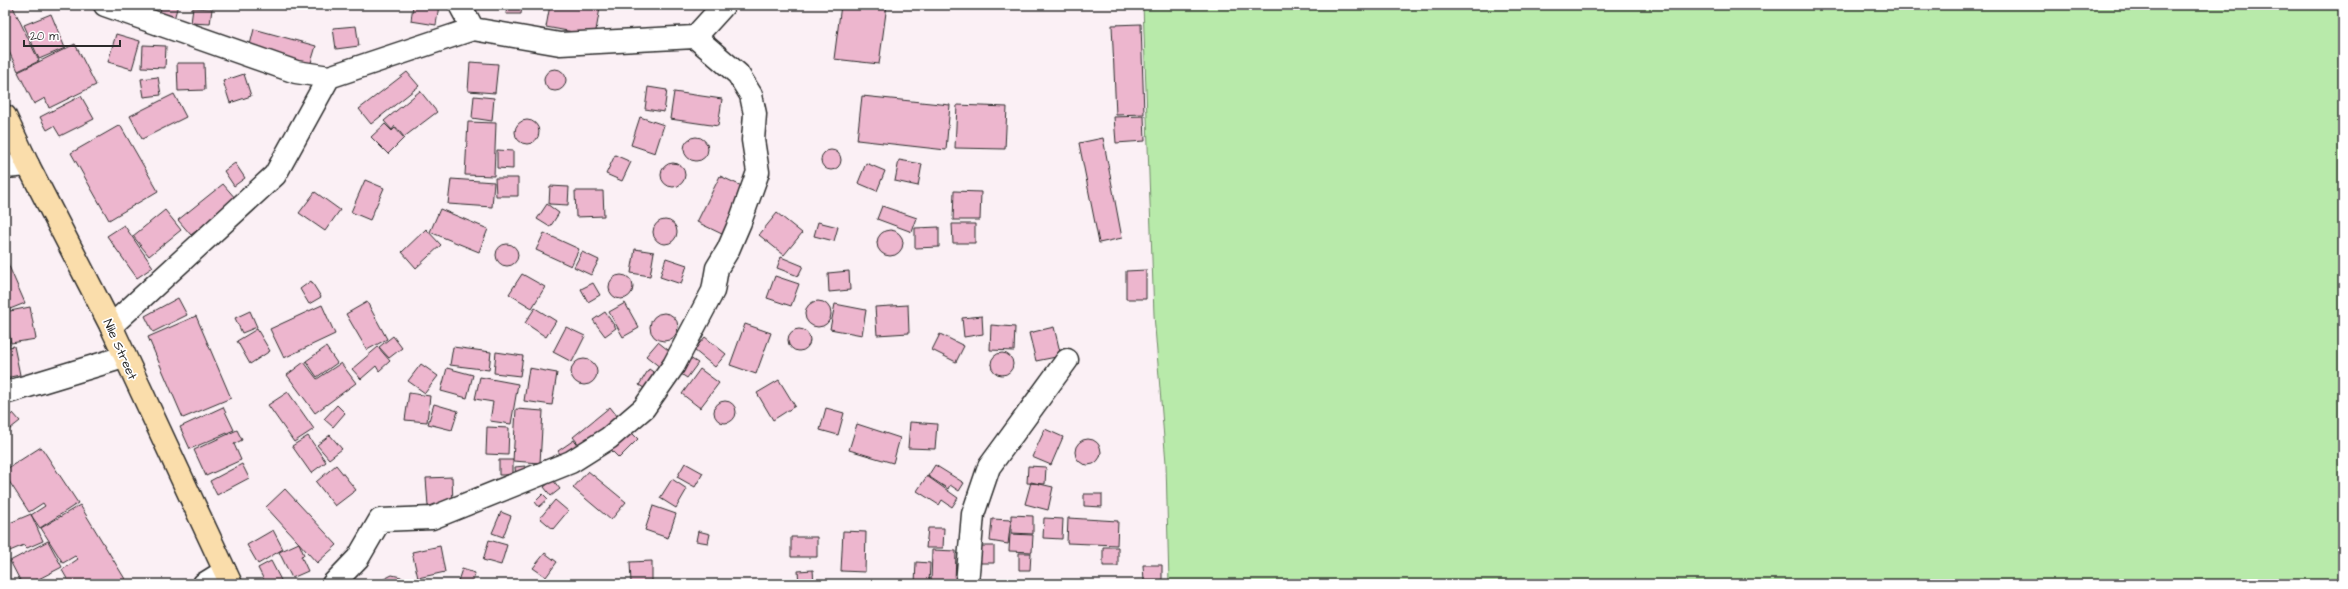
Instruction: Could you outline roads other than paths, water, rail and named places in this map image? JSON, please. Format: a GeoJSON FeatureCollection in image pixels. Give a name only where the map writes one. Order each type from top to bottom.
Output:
{"type":"FeatureCollection","features":[{"type":"Feature","properties":{"kind":"main road","name":"Nile Street"},"geometry":{"type":"LineString","coordinates":[[5,116],[28,165],[111,326],[124,357],[228,578]]}},
{"type":"Feature","properties":{"kind":"street"},"geometry":{"type":"LineString","coordinates":[[106,5],[296,72],[329,77],[473,29],[560,44],[695,37],[738,74],[751,95],[755,114],[753,140],[758,172],[740,222],[728,250],[717,268],[713,291],[674,365],[644,408],[609,438],[571,462],[432,518],[380,520],[358,558],[333,584]]}},
{"type":"Feature","properties":{"kind":"street"},"geometry":{"type":"LineString","coordinates":[[460,5],[473,29]]}},
{"type":"Feature","properties":{"kind":"street"},"geometry":{"type":"LineString","coordinates":[[695,37],[724,5]]}},
{"type":"Feature","properties":{"kind":"street"},"geometry":{"type":"LineString","coordinates":[[111,326],[275,174],[329,77]]}},
{"type":"Feature","properties":{"kind":"street"},"geometry":{"type":"LineString","coordinates":[[5,167],[28,165]]}},
{"type":"Feature","properties":{"kind":"street"},"geometry":{"type":"LineString","coordinates":[[5,393],[124,357]]}},
{"type":"Feature","properties":{"kind":"street"},"geometry":{"type":"LineString","coordinates":[[967,584],[973,514],[989,467],[1067,360]]}},
{"type":"Feature","properties":{"kind":"street"},"geometry":{"type":"LineString","coordinates":[[204,584],[228,578]]}}]}
